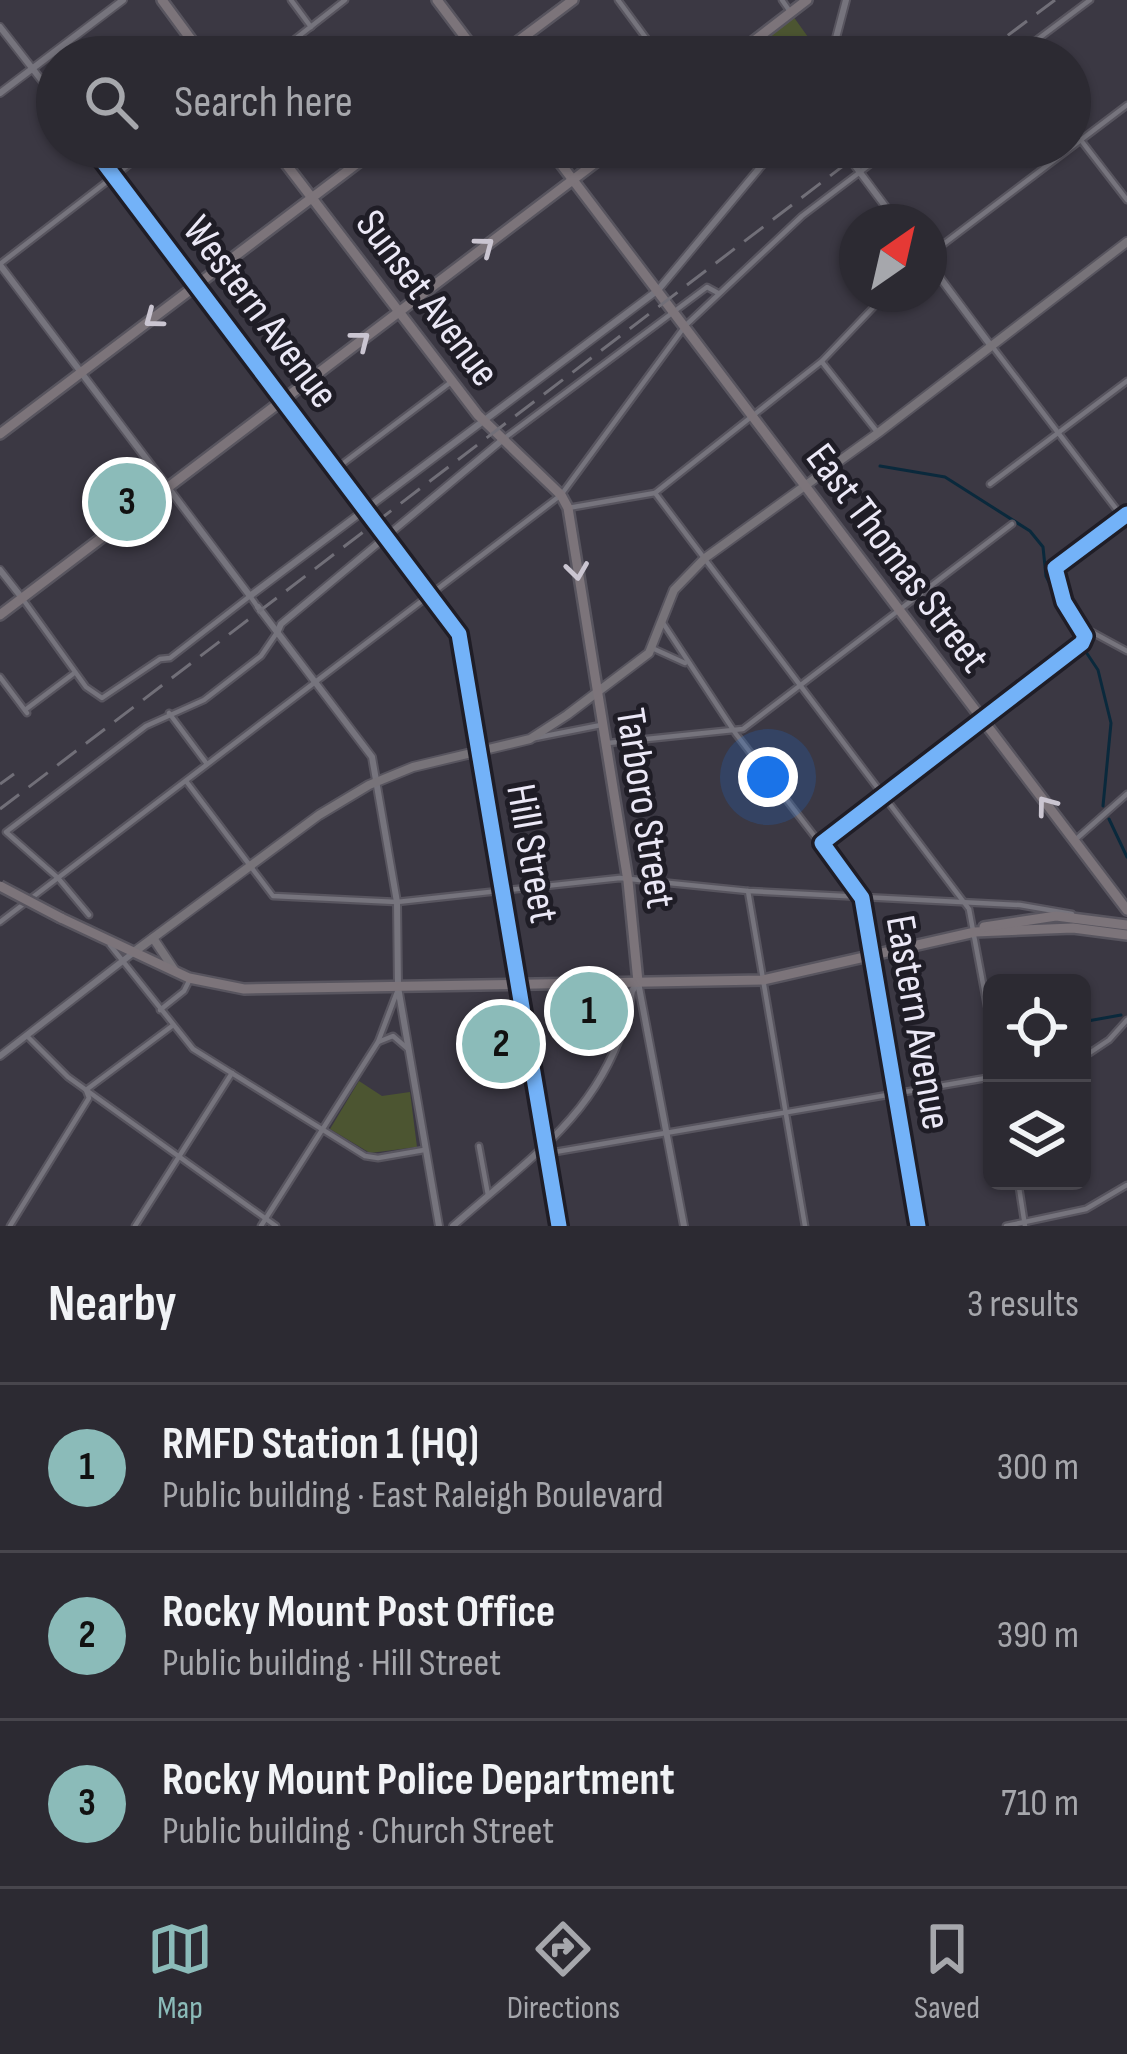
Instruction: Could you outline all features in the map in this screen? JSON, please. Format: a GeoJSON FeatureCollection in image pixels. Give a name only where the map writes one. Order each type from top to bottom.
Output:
{"type":"FeatureCollection","features":[{"type":"Feature","properties":{"kind":"main road"},"geometry":{"type":"LineString","coordinates":[[162,0],[189,36]]}},
{"type":"Feature","properties":{"kind":"main road"},"geometry":{"type":"LineString","coordinates":[[437,0],[464,36]]}},
{"type":"Feature","properties":{"kind":"main road"},"geometry":{"type":"LineString","coordinates":[[525,36],[573,0]]}},
{"type":"Feature","properties":{"kind":"main road"},"geometry":{"type":"LineString","coordinates":[[764,36],[807,0]]}},
{"type":"Feature","properties":{"kind":"main road","name":"Sunset Avenue"},"geometry":{"type":"LineString","coordinates":[[289,168],[487,426]]}},
{"type":"Feature","properties":{"kind":"main road"},"geometry":{"type":"LineString","coordinates":[[0,434],[352,168]]}},
{"type":"Feature","properties":{"kind":"main road","name":"East Thomas Street"},"geometry":{"type":"LineString","coordinates":[[563,168],[1127,910]]}},
{"type":"Feature","properties":{"kind":"main road"},"geometry":{"type":"LineString","coordinates":[[0,615],[589,168]]}},
{"type":"Feature","properties":{"kind":"main road"},"geometry":{"type":"LineString","coordinates":[[133,953],[319,815],[377,781],[530,739],[596,694],[652,649],[674,590],[705,558],[878,433],[1127,242]]}},
{"type":"Feature","properties":{"kind":"main road","name":"Tarboro Street"},"geometry":{"type":"LineString","coordinates":[[487,426],[561,495],[568,508],[628,880],[638,982]]}},
{"type":"Feature","properties":{"kind":"main road"},"geometry":{"type":"LineString","coordinates":[[0,886],[189,978],[244,989],[763,980],[1022,918],[1082,917],[1127,925]]}},
{"type":"Feature","properties":{"kind":"main road"},"geometry":{"type":"LineString","coordinates":[[1089,930],[1113,922],[1119,910],[1116,899]]}},
{"type":"Feature","properties":{"kind":"main road"},"geometry":{"type":"LineString","coordinates":[[975,932],[1089,930],[1127,935]]}},
{"type":"Feature","properties":{"kind":"main road"},"geometry":{"type":"LineString","coordinates":[[153,938],[176,972]]}},
{"type":"Feature","properties":{"kind":"street"},"geometry":{"type":"LineString","coordinates":[[75,36],[123,0]]}},
{"type":"Feature","properties":{"kind":"street"},"geometry":{"type":"LineString","coordinates":[[291,0],[311,27]]}},
{"type":"Feature","properties":{"kind":"street"},"geometry":{"type":"LineString","coordinates":[[299,36],[345,0]]}},
{"type":"Feature","properties":{"kind":"street"},"geometry":{"type":"LineString","coordinates":[[618,0],[645,36]]}},
{"type":"Feature","properties":{"kind":"street"},"geometry":{"type":"LineString","coordinates":[[782,0],[791,13]]}},
{"type":"Feature","properties":{"kind":"street"},"geometry":{"type":"LineString","coordinates":[[837,36],[846,0]]}},
{"type":"Feature","properties":{"kind":"street"},"geometry":{"type":"LineString","coordinates":[[1043,36],[1090,0]]}},
{"type":"Feature","properties":{"kind":"street"},"geometry":{"type":"LineString","coordinates":[[0,27],[36,72]]}},
{"type":"Feature","properties":{"kind":"street"},"geometry":{"type":"LineString","coordinates":[[0,93],[36,66]]}},
{"type":"Feature","properties":{"kind":"street"},"geometry":{"type":"LineString","coordinates":[[1091,132],[1127,105]]}},
{"type":"Feature","properties":{"kind":"street"},"geometry":{"type":"LineString","coordinates":[[1091,153],[1127,200]]}},
{"type":"Feature","properties":{"kind":"street","name":"Western Avenue"},"geometry":{"type":"LineString","coordinates":[[108,168],[374,519]]}},
{"type":"Feature","properties":{"kind":"street"},"geometry":{"type":"LineString","coordinates":[[124,168],[0,265],[372,757],[397,902],[398,987],[439,1226]]}},
{"type":"Feature","properties":{"kind":"street"},"geometry":{"type":"LineString","coordinates":[[0,569],[94,696],[107,698],[160,659],[170,658],[661,294],[760,168]]}},
{"type":"Feature","properties":{"kind":"street"},"geometry":{"type":"LineString","coordinates":[[855,168],[883,204]]}},
{"type":"Feature","properties":{"kind":"street"},"geometry":{"type":"LineString","coordinates":[[0,922],[561,495],[685,326],[802,216],[864,168]]}},
{"type":"Feature","properties":{"kind":"street"},"geometry":{"type":"LineString","coordinates":[[947,245],[1045,168]]}},
{"type":"Feature","properties":{"kind":"street"},"geometry":{"type":"LineString","coordinates":[[822,843],[1082,643],[1085,636],[1054,571],[1126,518],[947,284]]}},
{"type":"Feature","properties":{"kind":"street"},"geometry":{"type":"LineString","coordinates":[[89,915],[58,878],[6,832],[169,713],[204,700],[261,656],[280,623],[501,441],[673,310],[707,287],[718,293]]}},
{"type":"Feature","properties":{"kind":"street"},"geometry":{"type":"LineString","coordinates":[[568,508],[655,493],[822,362],[869,312]]}},
{"type":"Feature","properties":{"kind":"street"},"geometry":{"type":"LineString","coordinates":[[822,362],[878,433]]}},
{"type":"Feature","properties":{"kind":"street"},"geometry":{"type":"LineString","coordinates":[[991,484],[1127,381]]}},
{"type":"Feature","properties":{"kind":"street"},"geometry":{"type":"LineString","coordinates":[[337,469],[451,382]]}},
{"type":"Feature","properties":{"kind":"street"},"geometry":{"type":"LineString","coordinates":[[655,493],[964,901],[983,979]]}},
{"type":"Feature","properties":{"kind":"street","name":"Hill Street"},"geometry":{"type":"LineString","coordinates":[[374,519],[459,634],[559,1226]]}},
{"type":"Feature","properties":{"kind":"street"},"geometry":{"type":"LineString","coordinates":[[604,743],[746,728],[1012,524]]}},
{"type":"Feature","properties":{"kind":"street","name":"Eastern Avenue"},"geometry":{"type":"LineString","coordinates":[[663,622],[733,728],[862,898],[918,1226]]}},
{"type":"Feature","properties":{"kind":"street"},"geometry":{"type":"LineString","coordinates":[[1077,624],[1127,651]]}},
{"type":"Feature","properties":{"kind":"street"},"geometry":{"type":"LineString","coordinates":[[652,649],[688,665]]}},
{"type":"Feature","properties":{"kind":"street"},"geometry":{"type":"LineString","coordinates":[[0,677],[26,711],[75,672]]}},
{"type":"Feature","properties":{"kind":"street"},"geometry":{"type":"LineString","coordinates":[[169,713],[207,764]]}},
{"type":"Feature","properties":{"kind":"street"},"geometry":{"type":"LineString","coordinates":[[530,739],[601,725]]}},
{"type":"Feature","properties":{"kind":"street"},"geometry":{"type":"LineString","coordinates":[[186,781],[273,896],[397,902],[628,880],[964,901],[1054,909],[1082,917]]}},
{"type":"Feature","properties":{"kind":"street"},"geometry":{"type":"LineString","coordinates":[[1074,841],[1127,794]]}},
{"type":"Feature","properties":{"kind":"street"},"geometry":{"type":"LineString","coordinates":[[748,891],[805,1226]]}},
{"type":"Feature","properties":{"kind":"street"},"geometry":{"type":"LineString","coordinates":[[106,940],[193,1049],[371,1158],[424,1150]]}},
{"type":"Feature","properties":{"kind":"street"},"geometry":{"type":"LineString","coordinates":[[0,1055],[133,953]]}},
{"type":"Feature","properties":{"kind":"street"},"geometry":{"type":"LineString","coordinates":[[160,1010],[188,988],[189,978]]}},
{"type":"Feature","properties":{"kind":"street"},"geometry":{"type":"LineString","coordinates":[[453,1226],[547,1148],[595,1092],[638,982]]}},
{"type":"Feature","properties":{"kind":"street","name":"Tarboro Street"},"geometry":{"type":"LineString","coordinates":[[638,982],[684,1226]]}},
{"type":"Feature","properties":{"kind":"street"},"geometry":{"type":"LineString","coordinates":[[261,1226],[378,1042],[398,987]]}},
{"type":"Feature","properties":{"kind":"street"},"geometry":{"type":"LineString","coordinates":[[1091,1052],[1127,1019]]}},
{"type":"Feature","properties":{"kind":"street"},"geometry":{"type":"LineString","coordinates":[[86,1090],[172,1026]]}},
{"type":"Feature","properties":{"kind":"street"},"geometry":{"type":"LineString","coordinates":[[27,1035],[86,1090],[276,1226]]}},
{"type":"Feature","properties":{"kind":"street"},"geometry":{"type":"LineString","coordinates":[[378,1042],[393,1036],[408,1049]]}},
{"type":"Feature","properties":{"kind":"street"},"geometry":{"type":"LineString","coordinates":[[135,1226],[232,1073]]}},
{"type":"Feature","properties":{"kind":"street"},"geometry":{"type":"LineString","coordinates":[[547,1148],[555,1152],[983,1078]]}},
{"type":"Feature","properties":{"kind":"street"},"geometry":{"type":"LineString","coordinates":[[10,1226],[89,1098],[86,1090]]}},
{"type":"Feature","properties":{"kind":"street"},"geometry":{"type":"LineString","coordinates":[[479,1146],[488,1195]]}},
{"type":"Feature","properties":{"kind":"street"},"geometry":{"type":"LineString","coordinates":[[1006,1226],[1086,1209],[1127,1185]]}},
{"type":"Feature","properties":{"kind":"street"},"geometry":{"type":"LineString","coordinates":[[1019,1190],[1025,1224]]}},
{"type":"Feature","properties":{"kind":"green space"},"geometry":{"type":"Polygon","coordinates":[[[793,16],[807,36],[767,36],[793,16]]]}},
{"type":"Feature","properties":{"kind":"green space"},"geometry":{"type":"Polygon","coordinates":[[[359,1081],[382,1096],[410,1092],[417,1147],[370,1153],[330,1129],[359,1081]]]}},
{"type":"Feature","properties":{"kind":"waterway"},"geometry":{"type":"LineString","coordinates":[[880,466],[945,477],[1030,531],[1043,547],[1046,576],[1078,640]]}},
{"type":"Feature","properties":{"kind":"waterway"},"geometry":{"type":"LineString","coordinates":[[1084,649],[1098,670],[1111,723],[1103,806]]}},
{"type":"Feature","properties":{"kind":"waterway"},"geometry":{"type":"LineString","coordinates":[[1109,819],[1127,857]]}},
{"type":"Feature","properties":{"kind":"waterway"},"geometry":{"type":"LineString","coordinates":[[1091,1020],[1121,1015]]}},
{"type":"Feature","properties":{"kind":"railway"},"geometry":{"type":"LineString","coordinates":[[1007,36],[1055,0]]}},
{"type":"Feature","properties":{"kind":"railway"},"geometry":{"type":"LineString","coordinates":[[0,809],[840,168]]}},
{"type":"Feature","properties":{"kind":"railway"},"geometry":{"type":"LineString","coordinates":[[0,784],[14,774]]}},
{"type":"Feature","properties":{"kind":"cycle path"},"geometry":{"type":"LineString","coordinates":[[108,168],[459,634],[559,1226]]}},
{"type":"Feature","properties":{"kind":"cycle path"},"geometry":{"type":"LineString","coordinates":[[918,1226],[862,898],[822,843],[1082,643],[1085,636],[1064,602],[1055,568],[1127,514]]}},
{"type":"Feature","properties":{"kind":"place","name":"Rocky Mount Police Department"},"geometry":{"type":"Point","coordinates":[127,502]}},
{"type":"Feature","properties":{"kind":"place","name":"RMFD Station 1 (HQ)"},"geometry":{"type":"Point","coordinates":[589,1011]}},
{"type":"Feature","properties":{"kind":"place","name":"Rocky Mount Post Office"},"geometry":{"type":"Point","coordinates":[501,1044]}}]}
